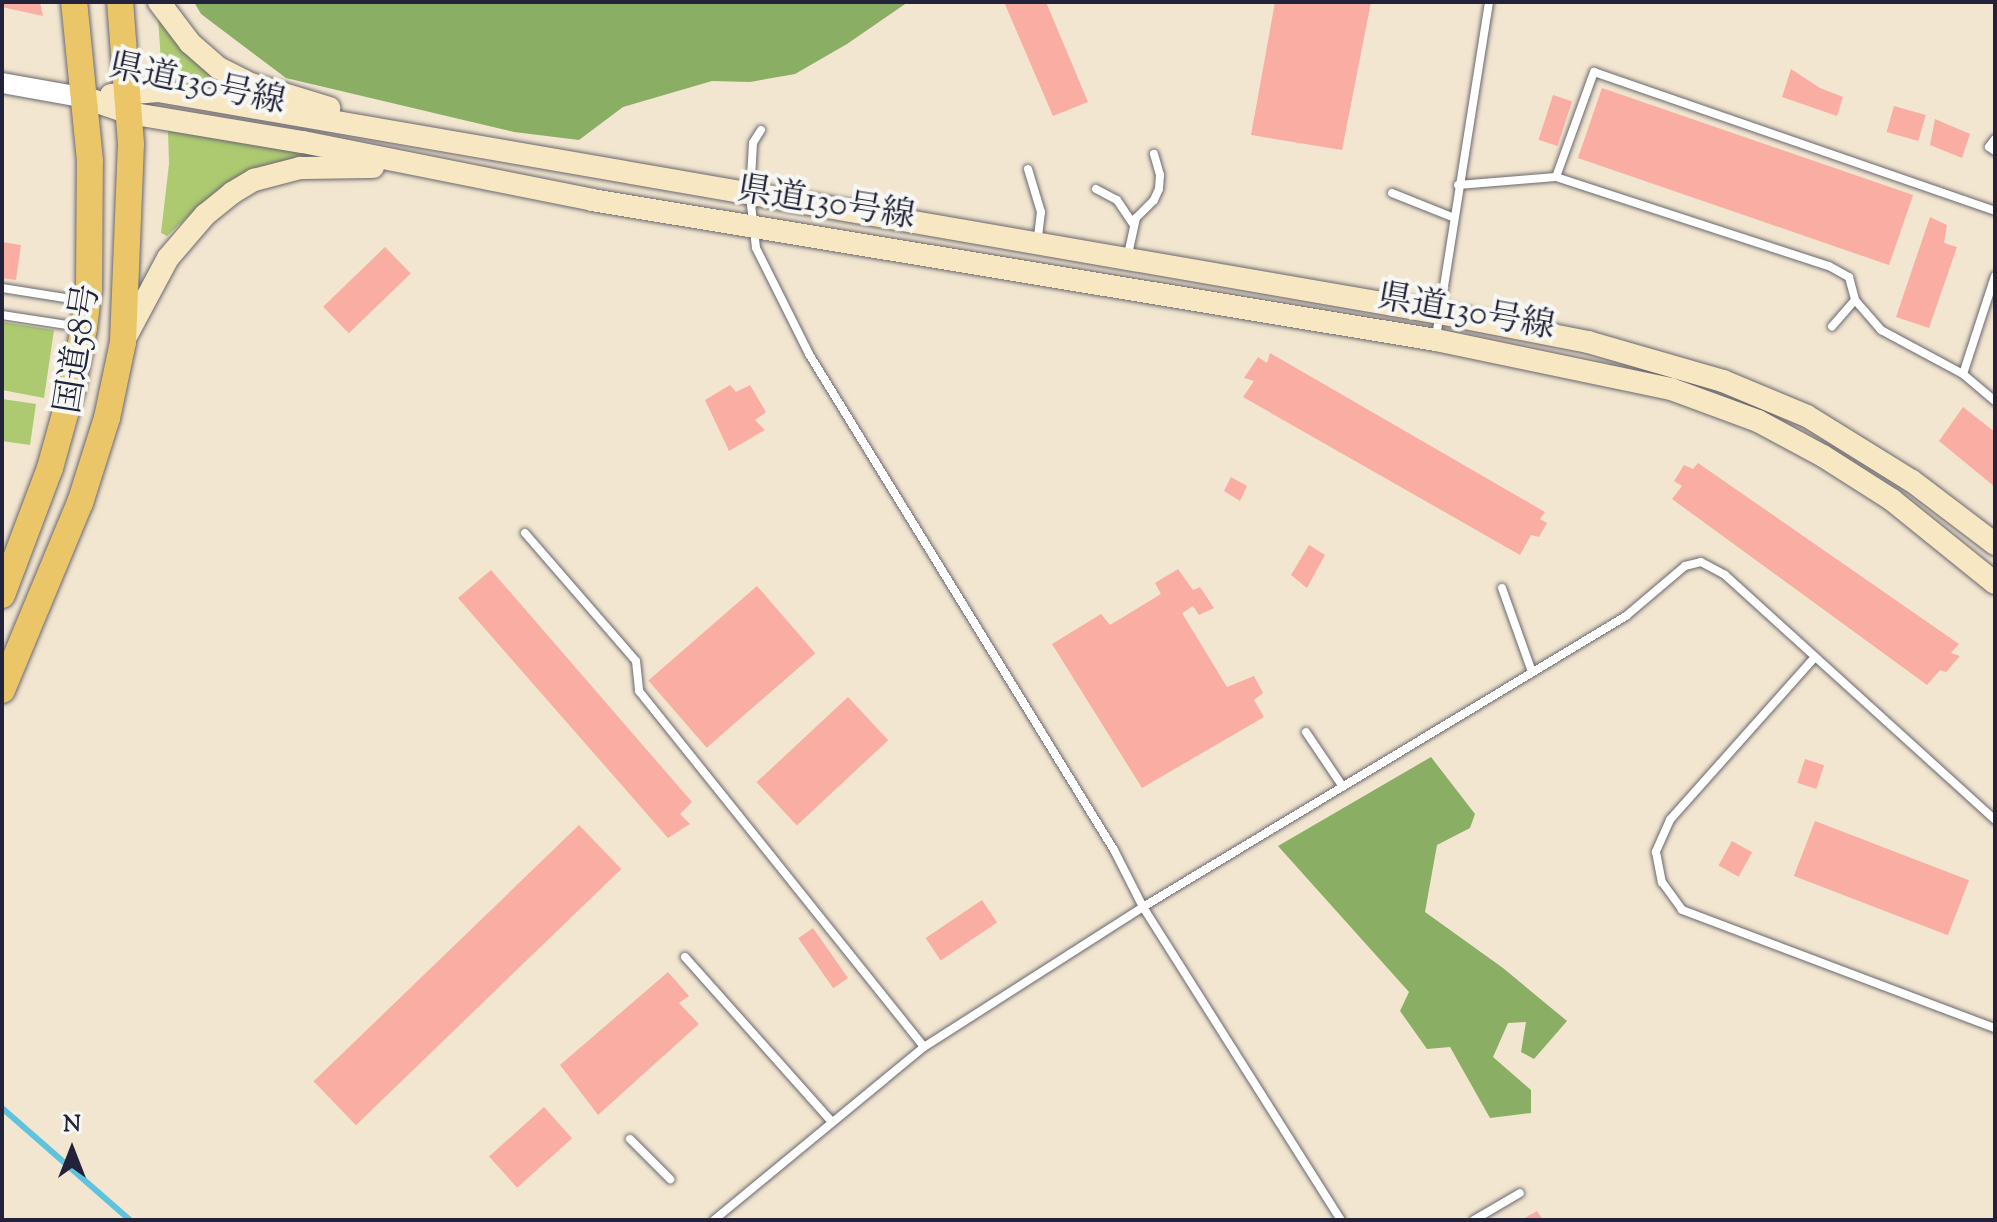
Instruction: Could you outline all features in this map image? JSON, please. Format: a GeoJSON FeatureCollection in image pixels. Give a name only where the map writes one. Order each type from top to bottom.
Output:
{"type":"FeatureCollection","features":[{"type":"Feature","properties":{"kind":"highway","name":"国道58号"},"geometry":{"type":"LineString","coordinates":[[2,595],[50,468],[72,389],[86,315],[90,161],[74,2]]}},
{"type":"Feature","properties":{"kind":"highway","name":"国道58号"},"geometry":{"type":"LineString","coordinates":[[2,690],[80,503],[107,418],[123,342],[130,208],[129,103],[120,2]]}},
{"type":"Feature","properties":{"kind":"main road"},"geometry":{"type":"LineString","coordinates":[[159,2],[190,43],[219,68],[251,84],[313,105],[416,127],[473,146]]}},
{"type":"Feature","properties":{"kind":"main road","name":"県道130号線"},"geometry":{"type":"LineString","coordinates":[[129,103],[158,91],[1439,313],[1634,354],[1709,376],[1768,399],[1853,442],[1912,481],[1995,544]]}},
{"type":"Feature","properties":{"kind":"main road","name":"県道130号線"},"geometry":{"type":"LineString","coordinates":[[86,98],[129,103],[454,171],[753,227],[1436,340],[1671,389],[1758,421],[1823,456],[1892,500],[1995,583]]}},
{"type":"Feature","properties":{"kind":"main road"},"geometry":{"type":"LineString","coordinates":[[123,342],[168,258],[205,215],[254,180],[300,168],[331,165],[454,171]]}},
{"type":"Feature","properties":{"kind":"street"},"geometry":{"type":"LineString","coordinates":[[2,83],[86,98]]}},
{"type":"Feature","properties":{"kind":"lane"},"geometry":{"type":"LineString","coordinates":[[1436,340],[1452,217],[1489,2]]}},
{"type":"Feature","properties":{"kind":"lane"},"geometry":{"type":"LineString","coordinates":[[1556,177],[1594,72],[1995,211]]}},
{"type":"Feature","properties":{"kind":"lane"},"geometry":{"type":"LineString","coordinates":[[761,130],[753,143],[750,196],[756,248],[809,354],[1105,836],[1143,907],[1341,1220]]}},
{"type":"Feature","properties":{"kind":"lane"},"geometry":{"type":"LineString","coordinates":[[1995,139],[1989,147],[1995,151]]}},
{"type":"Feature","properties":{"kind":"lane"},"geometry":{"type":"LineString","coordinates":[[1127,260],[1133,224],[1154,200],[1159,189],[1160,175],[1154,154]]}},
{"type":"Feature","properties":{"kind":"lane"},"geometry":{"type":"LineString","coordinates":[[1028,169],[1041,212],[1036,244]]}},
{"type":"Feature","properties":{"kind":"lane"},"geometry":{"type":"LineString","coordinates":[[1458,185],[1556,177],[1829,266],[1849,277],[1855,300],[1881,330],[1963,374],[1995,401]]}},
{"type":"Feature","properties":{"kind":"lane"},"geometry":{"type":"LineString","coordinates":[[1096,189],[1117,200],[1133,224]]}},
{"type":"Feature","properties":{"kind":"lane"},"geometry":{"type":"LineString","coordinates":[[1392,193],[1452,217]]}},
{"type":"Feature","properties":{"kind":"lane"},"geometry":{"type":"LineString","coordinates":[[1963,374],[1995,276]]}},
{"type":"Feature","properties":{"kind":"lane"},"geometry":{"type":"LineString","coordinates":[[2,288],[86,315]]}},
{"type":"Feature","properties":{"kind":"lane"},"geometry":{"type":"LineString","coordinates":[[1832,326],[1855,300]]}},
{"type":"Feature","properties":{"kind":"lane"},"geometry":{"type":"LineString","coordinates":[[2,315],[86,315]]}},
{"type":"Feature","properties":{"kind":"lane"},"geometry":{"type":"LineString","coordinates":[[525,533],[636,661],[639,691],[924,1047]]}},
{"type":"Feature","properties":{"kind":"lane"},"geometry":{"type":"LineString","coordinates":[[714,1220],[924,1047],[1143,907],[1626,616],[1685,566],[1701,562],[1725,575],[1995,820]]}},
{"type":"Feature","properties":{"kind":"lane"},"geometry":{"type":"LineString","coordinates":[[1502,588],[1532,672]]}},
{"type":"Feature","properties":{"kind":"lane"},"geometry":{"type":"LineString","coordinates":[[1815,657],[1670,820],[1656,852],[1662,882],[1682,910],[1995,1028]]}},
{"type":"Feature","properties":{"kind":"lane"},"geometry":{"type":"LineString","coordinates":[[1306,732],[1343,787]]}},
{"type":"Feature","properties":{"kind":"lane"},"geometry":{"type":"LineString","coordinates":[[685,957],[832,1122]]}},
{"type":"Feature","properties":{"kind":"lane"},"geometry":{"type":"LineString","coordinates":[[630,1139],[670,1179]]}},
{"type":"Feature","properties":{"kind":"lane"},"geometry":{"type":"LineString","coordinates":[[1474,1220],[1520,1193]]}},
{"type":"Feature","properties":{"kind":"green space"},"geometry":{"type":"Polygon","coordinates":[[[194,2],[908,2],[847,44],[795,74],[750,82],[712,81],[623,107],[579,140],[514,132],[286,78],[201,14],[194,2]]]}},
{"type":"Feature","properties":{"kind":"green space"},"geometry":{"type":"Polygon","coordinates":[[[158,17],[243,92],[162,77],[158,17]]]}},
{"type":"Feature","properties":{"kind":"green space"},"geometry":{"type":"Polygon","coordinates":[[[168,131],[309,154],[308,158],[236,181],[200,205],[167,236],[161,233],[169,164],[168,131]]]}},
{"type":"Feature","properties":{"kind":"green space"},"geometry":{"type":"Polygon","coordinates":[[[2,322],[54,330],[44,398],[2,390],[2,322]]]}},
{"type":"Feature","properties":{"kind":"green space"},"geometry":{"type":"Polygon","coordinates":[[[2,399],[36,404],[30,445],[2,441],[2,399]]]}},
{"type":"Feature","properties":{"kind":"green space"},"geometry":{"type":"Polygon","coordinates":[[[1431,757],[1475,814],[1470,828],[1437,845],[1425,912],[1503,968],[1567,1021],[1534,1059],[1521,1052],[1526,1022],[1508,1023],[1493,1057],[1531,1090],[1531,1113],[1490,1118],[1450,1047],[1427,1049],[1400,1011],[1409,992],[1278,846],[1431,757]]]}},
{"type":"Feature","properties":{"kind":"building"},"geometry":{"type":"Polygon","coordinates":[[[2,2],[40,2],[43,16],[2,7],[2,2]]]}},
{"type":"Feature","properties":{"kind":"building"},"geometry":{"type":"Polygon","coordinates":[[[1004,2],[1046,2],[1088,102],[1053,116],[1004,2]]]}},
{"type":"Feature","properties":{"kind":"building"},"geometry":{"type":"Polygon","coordinates":[[[1275,2],[1371,2],[1342,150],[1251,135],[1275,2]]]}},
{"type":"Feature","properties":{"kind":"building"},"geometry":{"type":"Polygon","coordinates":[[[1791,69],[1820,88],[1843,97],[1837,116],[1782,97],[1791,69]]]}},
{"type":"Feature","properties":{"kind":"building"},"geometry":{"type":"Polygon","coordinates":[[[1602,88],[1913,195],[1889,265],[1578,158],[1602,88]]]}},
{"type":"Feature","properties":{"kind":"building"},"geometry":{"type":"Polygon","coordinates":[[[1553,95],[1572,101],[1557,146],[1538,140],[1553,95]]]}},
{"type":"Feature","properties":{"kind":"building"},"geometry":{"type":"Polygon","coordinates":[[[1894,106],[1926,115],[1918,141],[1887,132],[1894,106]]]}},
{"type":"Feature","properties":{"kind":"building"},"geometry":{"type":"Polygon","coordinates":[[[1935,119],[1970,134],[1962,158],[1930,145],[1935,119]]]}},
{"type":"Feature","properties":{"kind":"building"},"geometry":{"type":"Polygon","coordinates":[[[1930,217],[1947,225],[1944,243],[1957,247],[1929,328],[1896,317],[1930,217]]]}},
{"type":"Feature","properties":{"kind":"building"},"geometry":{"type":"Polygon","coordinates":[[[2,242],[21,245],[16,280],[2,278],[2,242]]]}},
{"type":"Feature","properties":{"kind":"building"},"geometry":{"type":"Polygon","coordinates":[[[385,247],[411,274],[349,333],[323,307],[385,247]]]}},
{"type":"Feature","properties":{"kind":"building"},"geometry":{"type":"Polygon","coordinates":[[[1270,353],[1545,512],[1540,519],[1547,523],[1539,537],[1531,535],[1520,555],[1243,397],[1254,381],[1244,378],[1258,357],[1267,363],[1270,353]]]}},
{"type":"Feature","properties":{"kind":"building"},"geometry":{"type":"Polygon","coordinates":[[[730,385],[736,392],[750,385],[766,412],[755,420],[765,430],[729,451],[705,400],[730,385]]]}},
{"type":"Feature","properties":{"kind":"building"},"geometry":{"type":"Polygon","coordinates":[[[1963,407],[1995,432],[1995,487],[1939,441],[1963,407]]]}},
{"type":"Feature","properties":{"kind":"building"},"geometry":{"type":"Polygon","coordinates":[[[1698,463],[1959,644],[1951,653],[1960,656],[1946,672],[1940,670],[1927,685],[1672,499],[1682,486],[1674,481],[1684,465],[1693,469],[1698,463]]]}},
{"type":"Feature","properties":{"kind":"building"},"geometry":{"type":"Polygon","coordinates":[[[1231,477],[1247,486],[1240,501],[1224,491],[1231,477]]]}},
{"type":"Feature","properties":{"kind":"building"},"geometry":{"type":"Polygon","coordinates":[[[1309,545],[1325,555],[1307,588],[1291,575],[1309,545]]]}},
{"type":"Feature","properties":{"kind":"building"},"geometry":{"type":"Polygon","coordinates":[[[1178,569],[1193,590],[1200,587],[1214,608],[1199,615],[1193,606],[1182,613],[1227,687],[1254,676],[1263,693],[1254,700],[1264,717],[1142,788],[1052,644],[1101,614],[1110,625],[1161,594],[1155,583],[1178,569]]]}},
{"type":"Feature","properties":{"kind":"building"},"geometry":{"type":"Polygon","coordinates":[[[491,570],[692,802],[680,814],[690,824],[668,838],[458,598],[491,570]]]}},
{"type":"Feature","properties":{"kind":"building"},"geometry":{"type":"Polygon","coordinates":[[[757,586],[815,653],[707,748],[648,680],[757,586]]]}},
{"type":"Feature","properties":{"kind":"building"},"geometry":{"type":"Polygon","coordinates":[[[848,697],[888,740],[797,825],[757,782],[848,697]]]}},
{"type":"Feature","properties":{"kind":"building"},"geometry":{"type":"Polygon","coordinates":[[[1805,759],[1824,765],[1816,789],[1797,783],[1805,759]]]}},
{"type":"Feature","properties":{"kind":"building"},"geometry":{"type":"Polygon","coordinates":[[[1815,821],[1969,880],[1948,935],[1794,876],[1815,821]]]}},
{"type":"Feature","properties":{"kind":"building"},"geometry":{"type":"Polygon","coordinates":[[[579,825],[621,869],[356,1125],[314,1081],[579,825]]]}},
{"type":"Feature","properties":{"kind":"building"},"geometry":{"type":"Polygon","coordinates":[[[1732,841],[1752,852],[1739,877],[1718,865],[1732,841]]]}},
{"type":"Feature","properties":{"kind":"building"},"geometry":{"type":"Polygon","coordinates":[[[982,900],[997,922],[941,960],[926,938],[982,900]]]}},
{"type":"Feature","properties":{"kind":"building"},"geometry":{"type":"Polygon","coordinates":[[[813,928],[848,978],[833,988],[798,938],[813,928]]]}},
{"type":"Feature","properties":{"kind":"building"},"geometry":{"type":"Polygon","coordinates":[[[668,972],[689,996],[679,1003],[699,1024],[598,1115],[560,1065],[668,972]]]}},
{"type":"Feature","properties":{"kind":"building"},"geometry":{"type":"Polygon","coordinates":[[[544,1107],[572,1138],[517,1188],[489,1157],[544,1107]]]}},
{"type":"Feature","properties":{"kind":"building"},"geometry":{"type":"Polygon","coordinates":[[[1537,1211],[1543,1220],[1521,1220],[1537,1211]]]}},
{"type":"Feature","properties":{"kind":"waterway"},"geometry":{"type":"LineString","coordinates":[[2,1108],[130,1220]]}}]}
